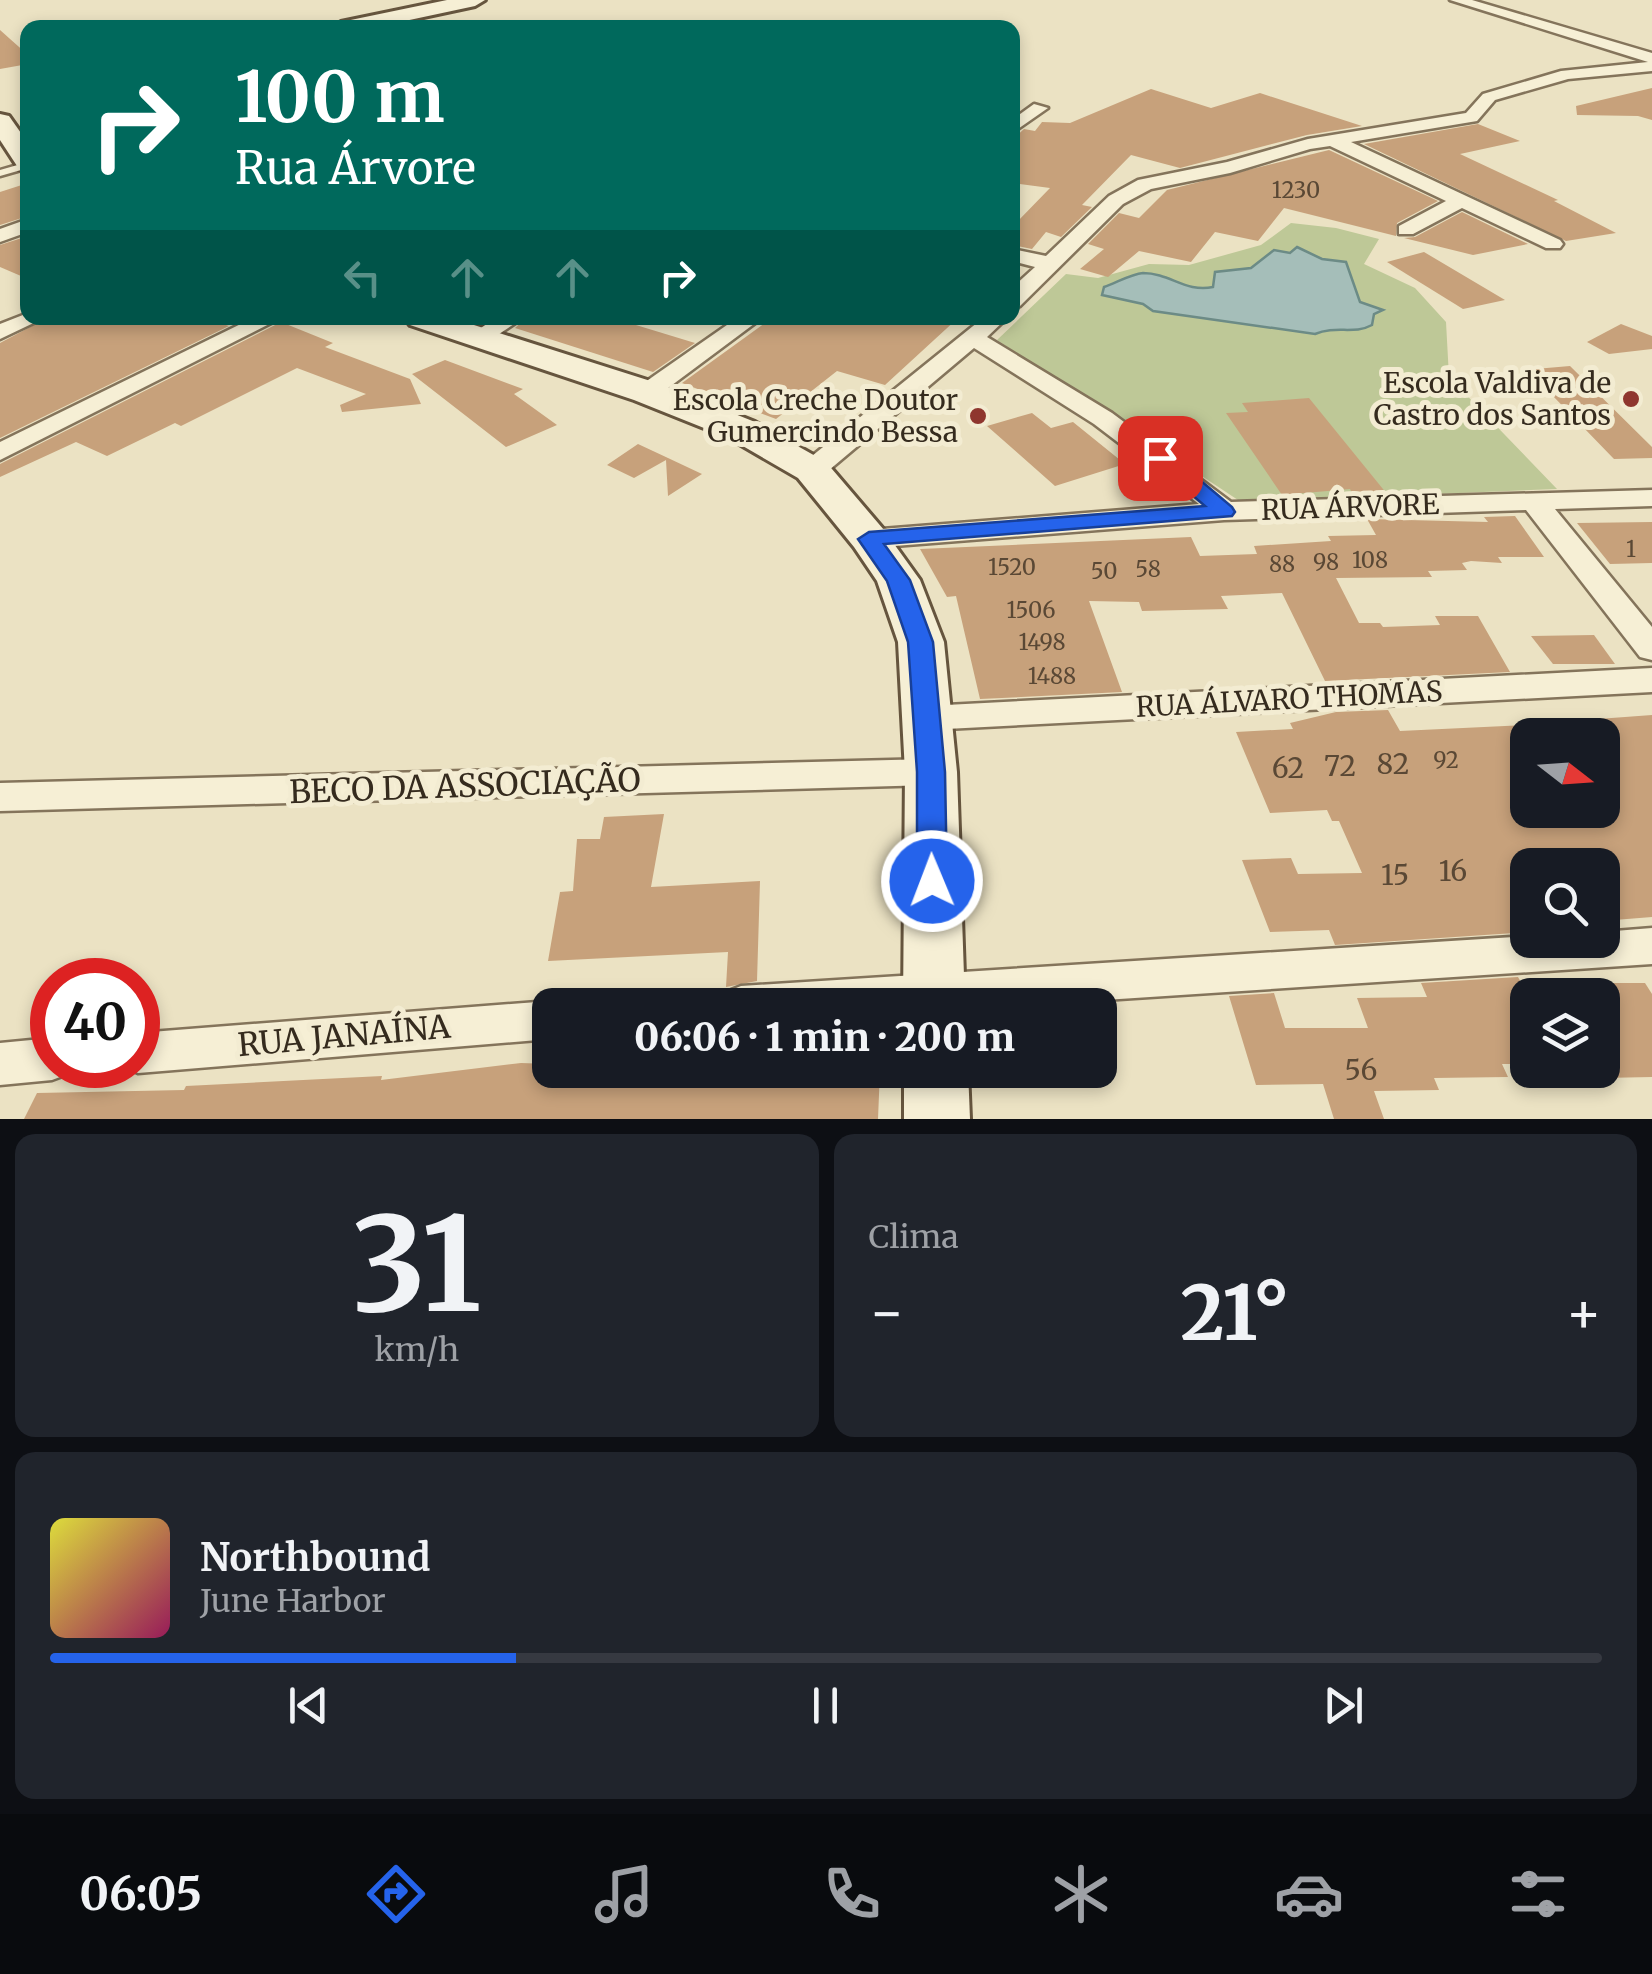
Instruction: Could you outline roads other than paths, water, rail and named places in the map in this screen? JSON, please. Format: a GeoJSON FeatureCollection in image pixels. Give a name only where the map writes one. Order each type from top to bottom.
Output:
{"type":"FeatureCollection","features":[{"type":"Feature","properties":{"kind":"street"},"geometry":{"type":"LineString","coordinates":[[379,20],[475,0]]}},
{"type":"Feature","properties":{"kind":"street"},"geometry":{"type":"LineString","coordinates":[[1457,0],[1652,62]]}},
{"type":"Feature","properties":{"kind":"street"},"geometry":{"type":"LineString","coordinates":[[1020,294],[1116,200],[1145,184],[1334,140],[1471,117],[1488,97],[1566,74],[1652,62]]}},
{"type":"Feature","properties":{"kind":"street"},"geometry":{"type":"LineString","coordinates":[[1020,122],[1040,108]]}},
{"type":"Feature","properties":{"kind":"street"},"geometry":{"type":"LineString","coordinates":[[0,120],[20,151]]}},
{"type":"Feature","properties":{"kind":"street"},"geometry":{"type":"LineString","coordinates":[[1334,140],[1554,244]]}},
{"type":"Feature","properties":{"kind":"street"},"geometry":{"type":"LineString","coordinates":[[1406,230],[1463,200]]}},
{"type":"Feature","properties":{"kind":"street"},"geometry":{"type":"LineString","coordinates":[[1020,257],[1052,264]]}},
{"type":"Feature","properties":{"kind":"street"},"geometry":{"type":"LineString","coordinates":[[0,452],[256,325]]}},
{"type":"Feature","properties":{"kind":"street"},"geometry":{"type":"LineString","coordinates":[[647,392],[741,325]]}},
{"type":"Feature","properties":{"kind":"street"},"geometry":{"type":"LineString","coordinates":[[812,470],[989,325]]}},
{"type":"Feature","properties":{"kind":"street"},"geometry":{"type":"LineString","coordinates":[[495,328],[742,430],[812,470],[898,580],[921,642],[931,772],[934,988]]}},
{"type":"Feature","properties":{"kind":"street"},"geometry":{"type":"LineString","coordinates":[[974,339],[1033,371],[1145,447],[1224,512]]}},
{"type":"Feature","properties":{"kind":"street","name":"RUA ÁRVORE"},"geometry":{"type":"LineString","coordinates":[[869,539],[1224,512],[1652,498]]}},
{"type":"Feature","properties":{"kind":"street"},"geometry":{"type":"LineString","coordinates":[[1533,501],[1652,648]]}},
{"type":"Feature","properties":{"kind":"street","name":"RUA ÁLVARO THOMAS"},"geometry":{"type":"LineString","coordinates":[[927,718],[1652,680]]}},
{"type":"Feature","properties":{"kind":"street","name":"BECO DA ASSOCIAÇÃO"},"geometry":{"type":"LineString","coordinates":[[0,797],[931,772]]}},
{"type":"Feature","properties":{"kind":"street"},"geometry":{"type":"LineString","coordinates":[[1061,988],[1652,946]]}},
{"type":"Feature","properties":{"kind":"street","name":"RUA JANAÍNA"},"geometry":{"type":"LineString","coordinates":[[160,1051],[532,1021]]}},
{"type":"Feature","properties":{"kind":"street"},"geometry":{"type":"LineString","coordinates":[[0,1064],[30,1062]]}},
{"type":"Feature","properties":{"kind":"street"},"geometry":{"type":"LineString","coordinates":[[936,1088],[937,1119]]}},
{"type":"Feature","properties":{"kind":"water"},"geometry":{"type":"Polygon","coordinates":[[[1297,247],[1322,259],[1346,262],[1360,302],[1383,310],[1374,314],[1372,325],[1315,334],[1153,311],[1143,304],[1102,295],[1104,287],[1143,273],[1194,287],[1213,287],[1215,272],[1251,268],[1274,250],[1290,253],[1297,247]]]}},
{"type":"Feature","properties":{"kind":"place","name":"Escola Valdiva de Castro dos Santos"},"geometry":{"type":"Point","coordinates":[1631,399]}},
{"type":"Feature","properties":{"kind":"place","name":"Escola Creche Doutor Gumercindo Bessa"},"geometry":{"type":"Point","coordinates":[978,416]}}]}
